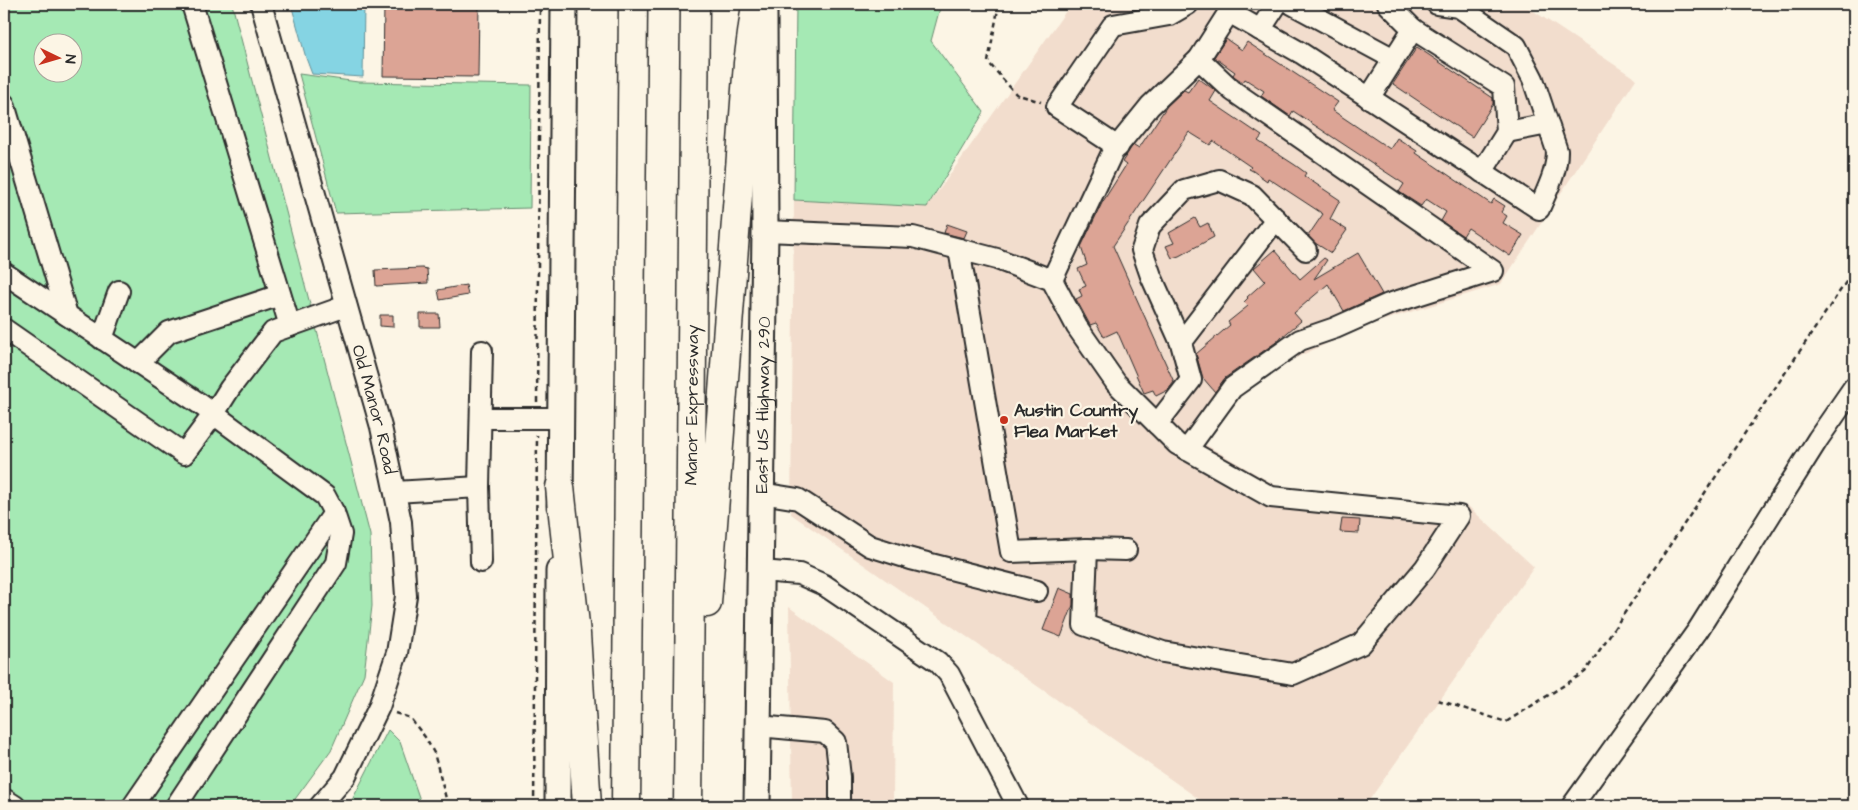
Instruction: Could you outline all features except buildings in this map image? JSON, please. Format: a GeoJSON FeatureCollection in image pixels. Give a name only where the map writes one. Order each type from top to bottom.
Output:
{"type":"FeatureCollection","features":[{"type":"Feature","properties":{"kind":"highway"},"geometry":{"type":"LineString","coordinates":[[626,806],[633,4]]}},
{"type":"Feature","properties":{"kind":"highway","name":"Manor Expressway"},"geometry":{"type":"LineString","coordinates":[[688,806],[695,4]]}},
{"type":"Feature","properties":{"kind":"highway"},"geometry":{"type":"LineString","coordinates":[[689,736],[702,668],[748,63],[756,4]]}},
{"type":"Feature","properties":{"kind":"highway"},"geometry":{"type":"LineString","coordinates":[[560,487],[576,634],[586,806]]}},
{"type":"Feature","properties":{"kind":"main road"},"geometry":{"type":"LineString","coordinates":[[558,806],[564,4]]}},
{"type":"Feature","properties":{"kind":"main road","name":"East US Highway 290"},"geometry":{"type":"LineString","coordinates":[[757,806],[764,231],[764,4]]}},
{"type":"Feature","properties":{"kind":"street"},"geometry":{"type":"LineString","coordinates":[[192,4],[290,326]]}},
{"type":"Feature","properties":{"kind":"street","name":"Old Manor Road"},"geometry":{"type":"LineString","coordinates":[[261,4],[381,427],[401,522],[406,596],[397,654],[379,707],[344,777],[320,806]]}},
{"type":"Feature","properties":{"kind":"street"},"geometry":{"type":"LineString","coordinates":[[1118,147],[1058,107],[1114,25],[1169,15],[1188,4]]}},
{"type":"Feature","properties":{"kind":"street"},"geometry":{"type":"LineString","coordinates":[[1260,30],[1277,4]]}},
{"type":"Feature","properties":{"kind":"street"},"geometry":{"type":"LineString","coordinates":[[1292,4],[1394,59]]}},
{"type":"Feature","properties":{"kind":"street"},"geometry":{"type":"LineString","coordinates":[[1388,4],[1413,29],[1504,88]]}},
{"type":"Feature","properties":{"kind":"street"},"geometry":{"type":"LineString","coordinates":[[1052,280],[1112,153],[1150,106],[1199,59],[1229,8],[1260,30],[1301,53],[1539,209],[1557,162],[1557,151],[1533,79],[1516,46],[1459,7],[1436,4]]}},
{"type":"Feature","properties":{"kind":"street"},"geometry":{"type":"LineString","coordinates":[[1369,98],[1413,29]]}},
{"type":"Feature","properties":{"kind":"street"},"geometry":{"type":"LineString","coordinates":[[1482,172],[1507,132],[1504,88],[1512,74],[1519,53]]}},
{"type":"Feature","properties":{"kind":"street"},"geometry":{"type":"LineString","coordinates":[[1187,450],[1232,388],[1300,340],[1335,328],[1389,304],[1493,271],[1233,91],[1199,59]]}},
{"type":"Feature","properties":{"kind":"street"},"geometry":{"type":"LineString","coordinates":[[4,104],[67,315]]}},
{"type":"Feature","properties":{"kind":"street"},"geometry":{"type":"LineString","coordinates":[[1507,132],[1548,124]]}},
{"type":"Feature","properties":{"kind":"street"},"geometry":{"type":"LineString","coordinates":[[1157,424],[1191,380],[1181,343],[1151,276],[1142,250],[1150,226],[1184,190],[1220,180],[1252,195],[1306,250]]}},
{"type":"Feature","properties":{"kind":"street"},"geometry":{"type":"LineString","coordinates":[[1181,343],[1276,219]]}},
{"type":"Feature","properties":{"kind":"street"},"geometry":{"type":"LineString","coordinates":[[764,231],[913,237],[997,258],[1052,280],[1077,327],[1116,383],[1177,444],[1187,450],[1271,497],[1459,516],[1425,568],[1361,644],[1292,674],[1163,652],[1084,625],[1087,549]]}},
{"type":"Feature","properties":{"kind":"street"},"geometry":{"type":"LineString","coordinates":[[959,249],[1011,552],[1087,549],[1126,550]]}},
{"type":"Feature","properties":{"kind":"street"},"geometry":{"type":"LineString","coordinates":[[4,273],[213,415],[325,496],[334,512],[341,534],[336,563],[176,806]]}},
{"type":"Feature","properties":{"kind":"street"},"geometry":{"type":"LineString","coordinates":[[102,339],[119,291]]}},
{"type":"Feature","properties":{"kind":"street"},"geometry":{"type":"LineString","coordinates":[[138,363],[170,332],[280,296]]}},
{"type":"Feature","properties":{"kind":"street"},"geometry":{"type":"LineString","coordinates":[[4,330],[184,454],[230,388],[273,332],[346,306]]}},
{"type":"Feature","properties":{"kind":"street"},"geometry":{"type":"LineString","coordinates":[[480,562],[479,487],[482,351]]}},
{"type":"Feature","properties":{"kind":"street"},"geometry":{"type":"LineString","coordinates":[[1572,806],[1698,630],[1818,439],[1854,387]]}},
{"type":"Feature","properties":{"kind":"street"},"geometry":{"type":"LineString","coordinates":[[481,418],[560,418]]}},
{"type":"Feature","properties":{"kind":"street"},"geometry":{"type":"LineString","coordinates":[[394,492],[479,487]]}},
{"type":"Feature","properties":{"kind":"street"},"geometry":{"type":"LineString","coordinates":[[761,494],[798,499],[870,546],[911,559],[1037,591]]}},
{"type":"Feature","properties":{"kind":"street"},"geometry":{"type":"LineString","coordinates":[[133,806],[334,512]]}},
{"type":"Feature","properties":{"kind":"street"},"geometry":{"type":"LineString","coordinates":[[760,571],[799,574],[824,585],[938,662],[949,674],[1018,806]]}},
{"type":"Feature","properties":{"kind":"street"},"geometry":{"type":"LineString","coordinates":[[758,726],[825,732],[836,742],[840,777],[840,806]]}},
{"type":"Feature","properties":{"kind":"street"},"geometry":{"type":"LineString","coordinates":[[4,799],[15,806]]}},
{"type":"Feature","properties":{"kind":"path"},"geometry":{"type":"LineString","coordinates":[[999,4],[988,62],[1016,94],[1058,107]]}},
{"type":"Feature","properties":{"kind":"path"},"geometry":{"type":"LineString","coordinates":[[1438,700],[1506,722],[1585,672],[1854,270]]}},
{"type":"Feature","properties":{"kind":"path"},"geometry":{"type":"LineString","coordinates":[[379,707],[410,718],[425,737],[434,753],[448,806]]}},
{"type":"Feature","properties":{"kind":"shaded area","name":"Austin Country Flea Market"},"geometry":{"type":"Polygon","coordinates":[[[1071,4],[1523,4],[1636,79],[1501,284],[1365,326],[1289,361],[1231,399],[1201,442],[1285,491],[1316,497],[1468,506],[1534,567],[1365,806],[1209,806],[791,514],[794,200],[927,207],[1071,4]]]}},
{"type":"Feature","properties":{"kind":"shaded area"},"geometry":{"type":"Polygon","coordinates":[[[789,607],[894,682],[893,806],[792,806],[789,607]]]}},
{"type":"Feature","properties":{"kind":"green space"},"geometry":{"type":"Polygon","coordinates":[[[4,4],[232,4],[370,535],[372,606],[364,674],[331,750],[290,806],[4,806],[4,4]]]}},
{"type":"Feature","properties":{"kind":"green space"},"geometry":{"type":"Polygon","coordinates":[[[796,4],[941,4],[931,41],[984,112],[927,207],[794,200],[796,4]]]}},
{"type":"Feature","properties":{"kind":"green space"},"geometry":{"type":"Polygon","coordinates":[[[299,74],[358,82],[531,85],[530,208],[336,213],[299,74]]]}},
{"type":"Feature","properties":{"kind":"green space"},"geometry":{"type":"Polygon","coordinates":[[[388,730],[400,742],[422,806],[349,806],[388,730]]]}},
{"type":"Feature","properties":{"kind":"water"},"geometry":{"type":"Polygon","coordinates":[[[291,4],[364,4],[363,77],[312,74],[291,4]]]}},
{"type":"Feature","properties":{"kind":"place","name":"Austin Country Flea Market"},"geometry":{"type":"Point","coordinates":[1004,420]}}]}
